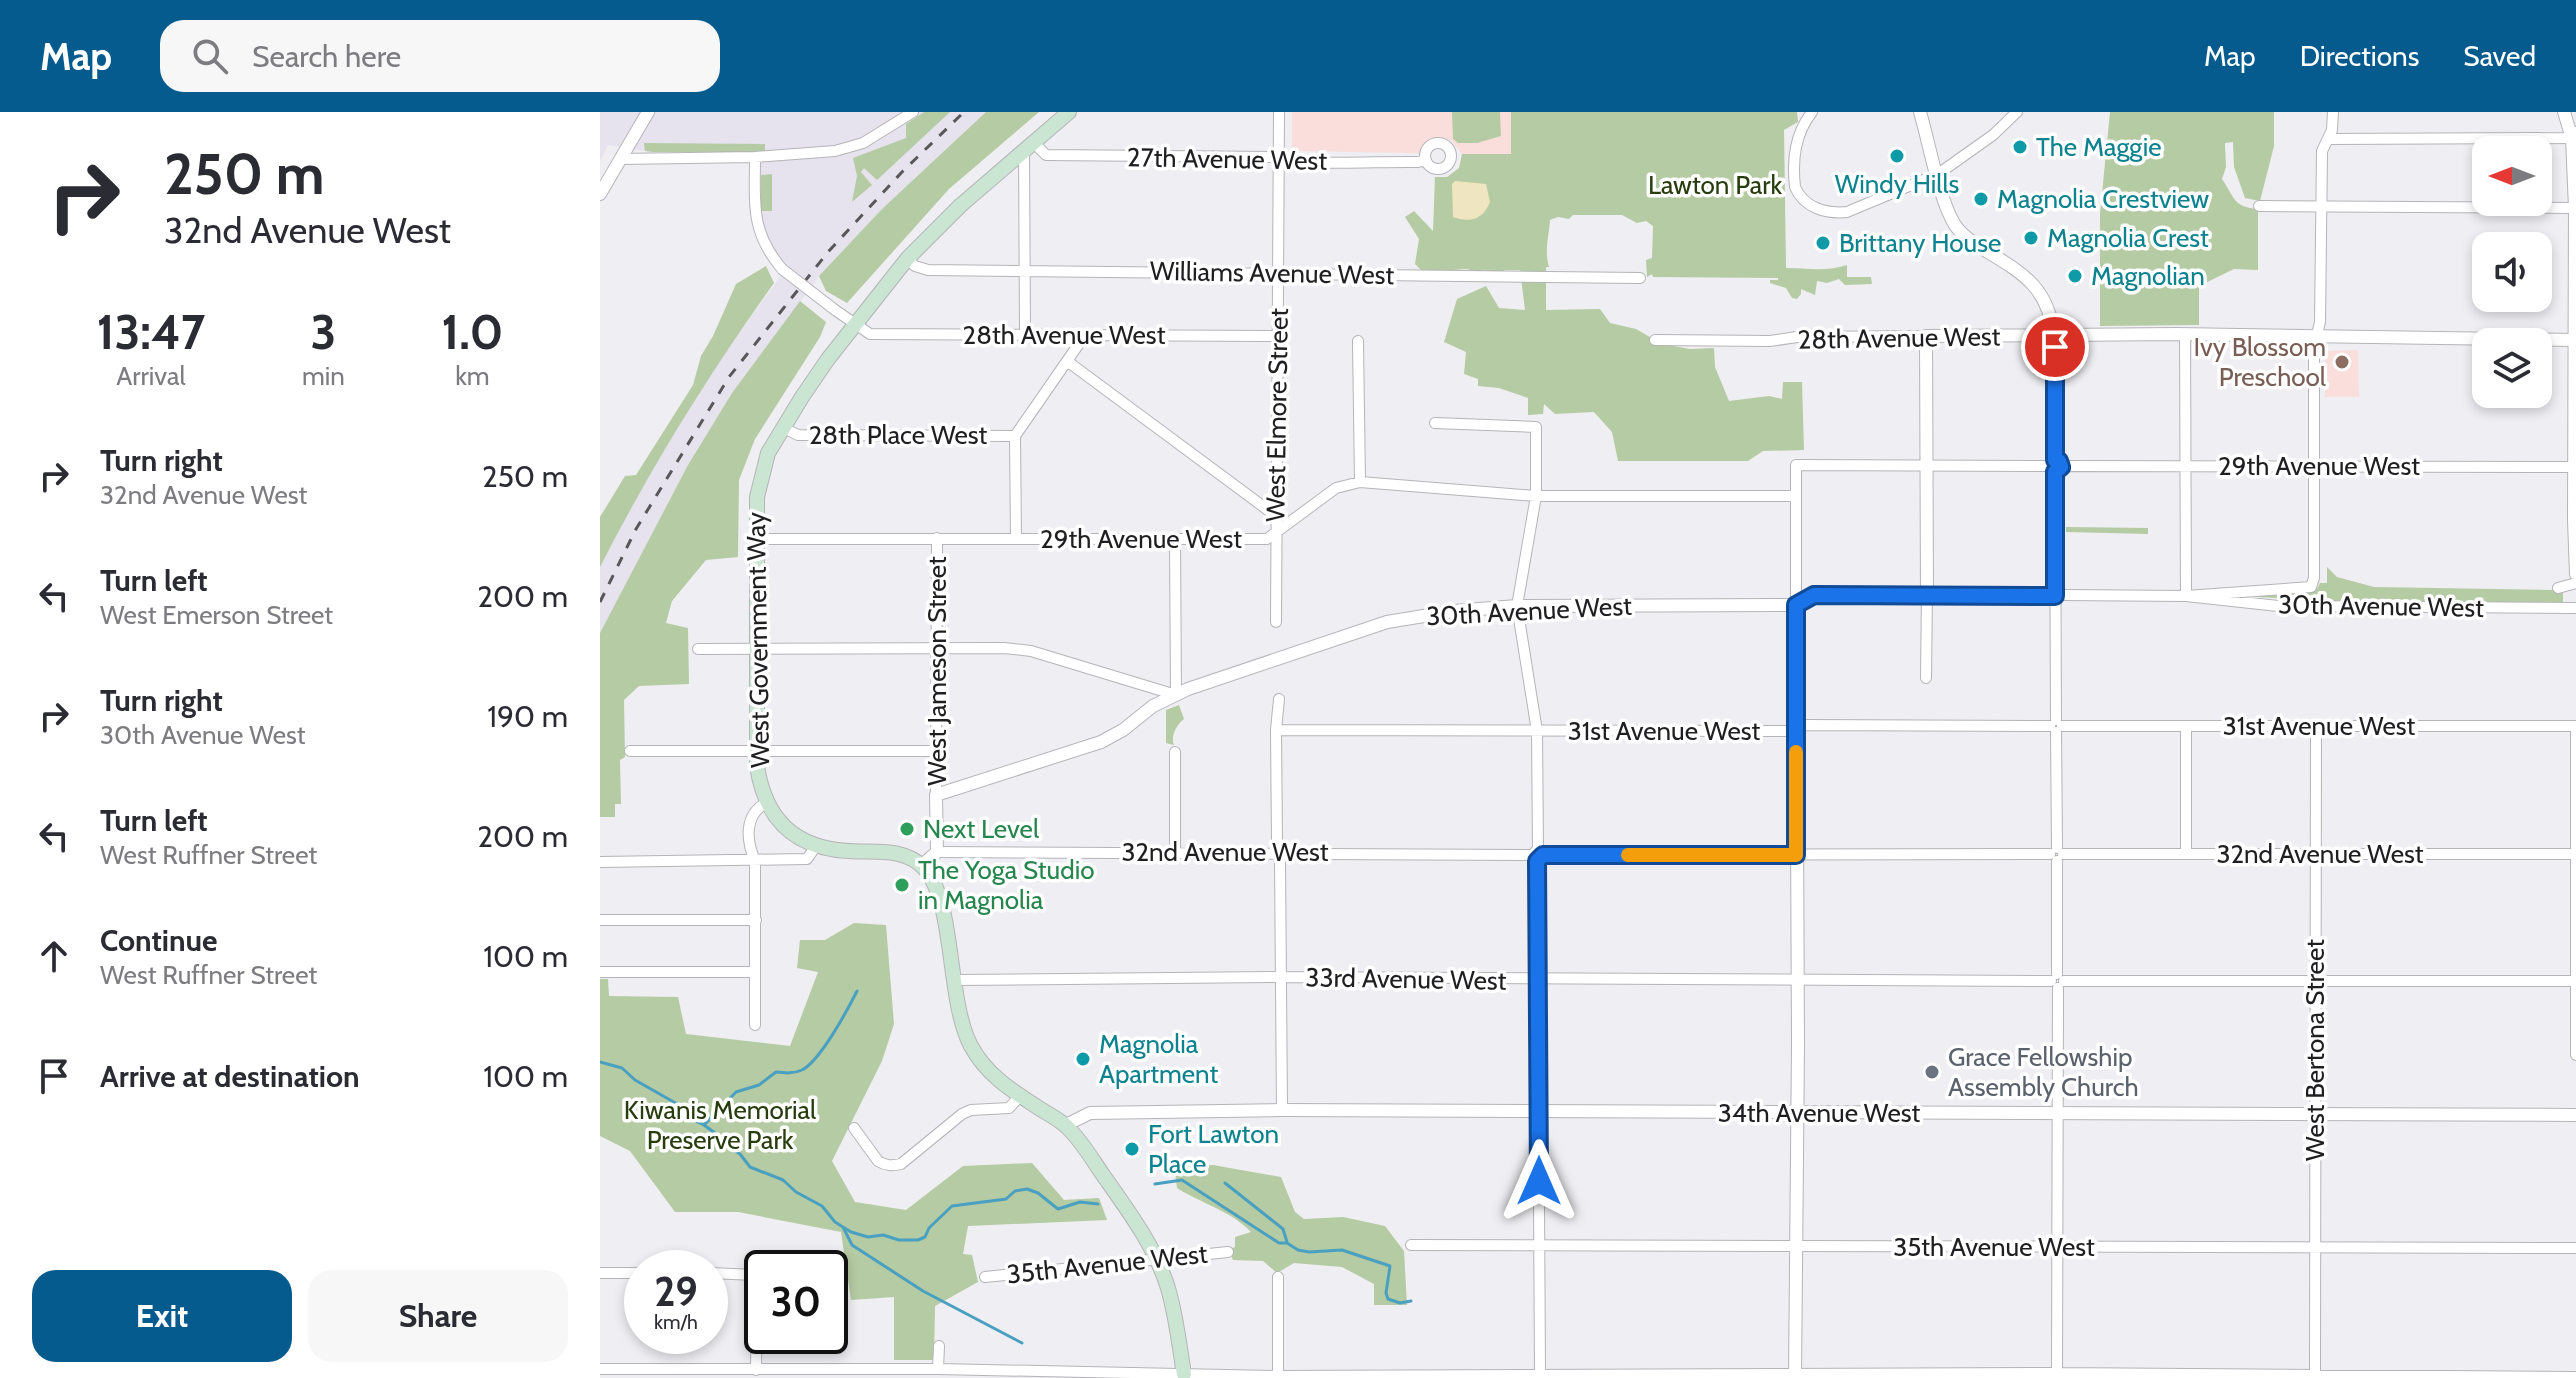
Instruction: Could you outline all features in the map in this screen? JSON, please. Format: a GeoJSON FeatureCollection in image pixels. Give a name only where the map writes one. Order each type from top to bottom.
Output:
{"type":"FeatureCollection","features":[{"type":"Feature","properties":{"kind":"main road","name":"West Government Way"},"geometry":{"type":"LineString","coordinates":[[922,865],[908,856],[891,852],[848,851],[816,846],[785,827],[766,803],[760,783],[757,751],[756,539],[761,473],[782,427],[854,325],[907,259],[961,205],[1069,112]]}},
{"type":"Feature","properties":{"kind":"main road"},"geometry":{"type":"LineString","coordinates":[[922,865],[938,891],[960,1016],[973,1048],[998,1080],[1066,1125],[1107,1180],[1156,1258],[1173,1308],[1184,1376]]}},
{"type":"Feature","properties":{"kind":"street"},"geometry":{"type":"LineString","coordinates":[[600,194],[648,112]]}},
{"type":"Feature","properties":{"kind":"street"},"geometry":{"type":"LineString","coordinates":[[620,159],[755,157],[852,148],[913,112]]}},
{"type":"Feature","properties":{"kind":"street","name":"West Elmore Street"},"geometry":{"type":"LineString","coordinates":[[1276,622],[1279,112]]}},
{"type":"Feature","properties":{"kind":"street"},"geometry":{"type":"LineString","coordinates":[[1920,112],[1955,225],[1973,244],[2014,268],[2039,289],[2052,317],[2054,335],[2057,1373]]}},
{"type":"Feature","properties":{"kind":"street"},"geometry":{"type":"LineString","coordinates":[[1809,117],[1799,131],[1795,150],[1796,192],[1818,209],[1833,214],[1847,212],[1938,174],[1985,142],[2017,112]]}},
{"type":"Feature","properties":{"kind":"street"},"geometry":{"type":"LineString","coordinates":[[2315,466],[2314,348],[2320,322],[2322,151],[2329,139],[2333,112]]}},
{"type":"Feature","properties":{"kind":"street"},"geometry":{"type":"LineString","coordinates":[[2564,112],[2574,134],[2576,208],[2576,574]]}},
{"type":"Feature","properties":{"kind":"street"},"geometry":{"type":"LineString","coordinates":[[2329,139],[2574,134]]}},
{"type":"Feature","properties":{"kind":"street"},"geometry":{"type":"LineString","coordinates":[[1025,334],[1029,147]]}},
{"type":"Feature","properties":{"kind":"street","name":"27th Avenue West"},"geometry":{"type":"LineString","coordinates":[[1029,147],[1046,155],[1387,162],[1426,160]]}},
{"type":"Feature","properties":{"kind":"street"},"geometry":{"type":"LineString","coordinates":[[755,157],[757,226],[768,253],[782,269],[854,325]]}},
{"type":"Feature","properties":{"kind":"street"},"geometry":{"type":"LineString","coordinates":[[2259,206],[2576,208]]}},
{"type":"Feature","properties":{"kind":"street","name":"Williams Avenue West"},"geometry":{"type":"LineString","coordinates":[[907,259],[915,266],[928,270],[1640,278]]}},
{"type":"Feature","properties":{"kind":"street","name":"28th Avenue West"},"geometry":{"type":"LineString","coordinates":[[854,325],[870,334],[1277,336]]}},
{"type":"Feature","properties":{"kind":"street"},"geometry":{"type":"LineString","coordinates":[[2185,334],[2186,596]]}},
{"type":"Feature","properties":{"kind":"street","name":"28th Avenue West"},"geometry":{"type":"LineString","coordinates":[[1655,340],[2185,334],[2576,340]]}},
{"type":"Feature","properties":{"kind":"street"},"geometry":{"type":"LineString","coordinates":[[1016,538],[1015,436],[1085,335]]}},
{"type":"Feature","properties":{"kind":"street"},"geometry":{"type":"LineString","coordinates":[[1926,336],[1926,678]]}},
{"type":"Feature","properties":{"kind":"street"},"geometry":{"type":"LineString","coordinates":[[1358,341],[1360,482]]}},
{"type":"Feature","properties":{"kind":"street"},"geometry":{"type":"LineString","coordinates":[[1067,361],[1276,516]]}},
{"type":"Feature","properties":{"kind":"street"},"geometry":{"type":"LineString","coordinates":[[1435,423],[1536,427],[1536,496],[1517,606],[1537,731],[1540,1373]]}},
{"type":"Feature","properties":{"kind":"street","name":"28th Place West"},"geometry":{"type":"LineString","coordinates":[[782,427],[798,435],[1015,436]]}},
{"type":"Feature","properties":{"kind":"street","name":"29th Avenue West"},"geometry":{"type":"LineString","coordinates":[[756,539],[1267,539],[1336,488],[1360,482],[1536,496],[1796,496],[1796,465],[2575,467]]}},
{"type":"Feature","properties":{"kind":"street","name":"30th Avenue West"},"geometry":{"type":"LineString","coordinates":[[1176,695],[1312,645],[1387,622],[1454,611],[1517,606],[1796,605],[1814,595],[2186,596],[2311,587],[2314,578],[2315,466]]}},
{"type":"Feature","properties":{"kind":"street"},"geometry":{"type":"LineString","coordinates":[[1795,1376],[1796,496]]}},
{"type":"Feature","properties":{"kind":"street","name":"West Jameson Street"},"geometry":{"type":"LineString","coordinates":[[937,538],[937,852]]}},
{"type":"Feature","properties":{"kind":"street"},"geometry":{"type":"LineString","coordinates":[[1175,540],[1176,695]]}},
{"type":"Feature","properties":{"kind":"street"},"geometry":{"type":"LineString","coordinates":[[2558,588],[2576,583]]}},
{"type":"Feature","properties":{"kind":"street","name":"30th Avenue West"},"geometry":{"type":"LineString","coordinates":[[2186,596],[2278,606],[2576,608]]}},
{"type":"Feature","properties":{"kind":"street"},"geometry":{"type":"LineString","coordinates":[[698,649],[936,648],[1031,651],[1176,695]]}},
{"type":"Feature","properties":{"kind":"street"},"geometry":{"type":"LineString","coordinates":[[936,795],[1101,742],[1123,730],[1153,706],[1176,695]]}},
{"type":"Feature","properties":{"kind":"street"},"geometry":{"type":"LineString","coordinates":[[1279,699],[1276,730],[1282,1110]]}},
{"type":"Feature","properties":{"kind":"street","name":"31st Avenue West"},"geometry":{"type":"LineString","coordinates":[[1276,730],[1786,731],[1806,725],[2576,726]]}},
{"type":"Feature","properties":{"kind":"street"},"geometry":{"type":"LineString","coordinates":[[2186,726],[2186,854]]}},
{"type":"Feature","properties":{"kind":"street","name":"West Bertona Street"},"geometry":{"type":"LineString","coordinates":[[2315,1375],[2316,726]]}},
{"type":"Feature","properties":{"kind":"street"},"geometry":{"type":"LineString","coordinates":[[2576,726],[2576,1055]]}},
{"type":"Feature","properties":{"kind":"street"},"geometry":{"type":"LineString","coordinates":[[630,751],[936,751]]}},
{"type":"Feature","properties":{"kind":"street"},"geometry":{"type":"LineString","coordinates":[[1175,752],[1175,852]]}},
{"type":"Feature","properties":{"kind":"street"},"geometry":{"type":"LineString","coordinates":[[755,1025],[755,861],[750,848],[749,822],[756,808],[766,803]]}},
{"type":"Feature","properties":{"kind":"street"},"geometry":{"type":"LineString","coordinates":[[600,862],[807,859],[816,846]]}},
{"type":"Feature","properties":{"kind":"street"},"geometry":{"type":"LineString","coordinates":[[922,865],[937,852]]}},
{"type":"Feature","properties":{"kind":"street","name":"32nd Avenue West"},"geometry":{"type":"LineString","coordinates":[[937,852],[2576,854]]}},
{"type":"Feature","properties":{"kind":"street"},"geometry":{"type":"LineString","coordinates":[[600,920],[756,920]]}},
{"type":"Feature","properties":{"kind":"street"},"geometry":{"type":"LineString","coordinates":[[600,972],[755,972]]}},
{"type":"Feature","properties":{"kind":"street","name":"33rd Avenue West"},"geometry":{"type":"LineString","coordinates":[[954,980],[1281,977],[1538,981],[2576,981]]}},
{"type":"Feature","properties":{"kind":"street"},"geometry":{"type":"LineString","coordinates":[[854,1128],[878,1161],[884,1165],[901,1164],[952,1121],[971,1110],[1009,1108],[1020,1096]]}},
{"type":"Feature","properties":{"kind":"street","name":"34th Avenue West"},"geometry":{"type":"LineString","coordinates":[[1066,1125],[1090,1113],[1282,1110],[2576,1115]]}},
{"type":"Feature","properties":{"kind":"street","name":"35th Avenue West"},"geometry":{"type":"LineString","coordinates":[[1411,1245],[2576,1248]]}},
{"type":"Feature","properties":{"kind":"street","name":"35th Avenue West"},"geometry":{"type":"LineString","coordinates":[[985,1277],[1228,1252]]}},
{"type":"Feature","properties":{"kind":"street"},"geometry":{"type":"LineString","coordinates":[[600,1273],[624,1273]]}},
{"type":"Feature","properties":{"kind":"street"},"geometry":{"type":"LineString","coordinates":[[728,1274],[755,1275],[756,1370]]}},
{"type":"Feature","properties":{"kind":"street"},"geometry":{"type":"LineString","coordinates":[[1278,1277],[1278,1376]]}},
{"type":"Feature","properties":{"kind":"street"},"geometry":{"type":"LineString","coordinates":[[938,1369],[939,1346]]}},
{"type":"Feature","properties":{"kind":"street"},"geometry":{"type":"LineString","coordinates":[[600,1369],[938,1369],[1184,1376],[2057,1373],[2576,1377]]}},
{"type":"Feature","properties":{"kind":"shaded area"},"geometry":{"type":"Polygon","coordinates":[[[600,112],[986,112],[882,209],[819,276],[732,393],[688,465],[600,633],[600,567],[636,495],[714,368],[788,266],[768,241],[761,218],[761,152],[653,152],[608,145],[600,161],[600,112]]]}},
{"type":"Feature","properties":{"kind":"shaded area"},"geometry":{"type":"Polygon","coordinates":[[[1292,112],[1511,112],[1511,155],[1462,154],[1451,140],[1431,140],[1419,153],[1292,151],[1292,112]]]}},
{"type":"Feature","properties":{"kind":"shaded area","name":"Ivy Blossom Preschool"},"geometry":{"type":"Polygon","coordinates":[[[2358,350],[2359,397],[2325,397],[2325,351],[2358,350]]]}},
{"type":"Feature","properties":{"kind":"green space"},"geometry":{"type":"Polygon","coordinates":[[[924,112],[950,112],[877,180],[864,168],[861,172],[872,185],[852,202],[857,176],[853,158],[906,138],[906,124],[924,112]]]}},
{"type":"Feature","properties":{"kind":"green space"},"geometry":{"type":"Polygon","coordinates":[[[986,112],[1039,112],[949,189],[847,303],[826,291],[819,276],[882,209],[986,112]]]}},
{"type":"Feature","properties":{"kind":"green space"},"geometry":{"type":"Polygon","coordinates":[[[1452,112],[1500,112],[1501,136],[1477,143],[1458,143],[1453,139],[1452,112]]]}},
{"type":"Feature","properties":{"kind":"green space","name":"Lawton Park"},"geometry":{"type":"Polygon","coordinates":[[[1511,112],[1797,112],[1798,122],[1784,130],[1786,268],[1824,269],[1847,265],[1847,277],[1871,277],[1872,284],[1845,285],[1839,279],[1827,283],[1817,281],[1815,295],[1801,289],[1797,299],[1792,298],[1786,288],[1770,283],[1770,280],[1778,278],[1653,277],[1652,274],[1647,277],[1646,260],[1652,258],[1653,226],[1646,221],[1637,223],[1622,215],[1573,215],[1569,219],[1558,217],[1550,220],[1546,310],[1600,309],[1610,323],[1636,329],[1662,344],[1690,349],[1714,348],[1715,367],[1729,401],[1769,396],[1782,399],[1783,382],[1802,382],[1804,450],[1763,451],[1748,461],[1618,461],[1612,432],[1594,412],[1555,414],[1544,404],[1543,414],[1528,415],[1528,398],[1499,388],[1478,386],[1478,379],[1464,374],[1466,352],[1444,342],[1457,299],[1486,286],[1499,308],[1525,310],[1520,270],[1423,272],[1415,264],[1419,239],[1405,217],[1414,211],[1433,231],[1435,177],[1447,177],[1459,168],[1462,154],[1511,154],[1511,112]]]}},
{"type":"Feature","properties":{"kind":"green space"},"geometry":{"type":"Polygon","coordinates":[[[2110,112],[2274,112],[2274,146],[2260,201],[2245,198],[2234,167],[2233,142],[2225,143],[2226,167],[2222,179],[2239,204],[2258,209],[2258,270],[2234,269],[2199,286],[2199,325],[2100,326],[2100,214],[2110,112]]]}},
{"type":"Feature","properties":{"kind":"green space"},"geometry":{"type":"Polygon","coordinates":[[[644,143],[765,144],[765,152],[653,152],[645,151],[644,143]]]}},
{"type":"Feature","properties":{"kind":"green space"},"geometry":{"type":"Polygon","coordinates":[[[772,174],[772,211],[761,211],[761,175],[772,174]]]}},
{"type":"Feature","properties":{"kind":"green space"},"geometry":{"type":"Polygon","coordinates":[[[766,266],[774,283],[682,422],[600,567],[600,517],[625,476],[636,475],[693,385],[701,356],[736,284],[766,266]]]}},
{"type":"Feature","properties":{"kind":"green space"},"geometry":{"type":"Polygon","coordinates":[[[800,301],[826,322],[820,337],[755,439],[739,480],[738,557],[706,560],[672,601],[666,623],[688,628],[689,684],[639,686],[624,700],[625,757],[620,760],[621,804],[615,804],[615,817],[600,817],[600,633],[688,465],[732,393],[800,301]]]}},
{"type":"Feature","properties":{"kind":"green space"},"geometry":{"type":"Polygon","coordinates":[[[2066,527],[2148,528],[2148,534],[2066,532],[2066,527]]]}},
{"type":"Feature","properties":{"kind":"green space"},"geometry":{"type":"Polygon","coordinates":[[[2327,567],[2337,577],[2374,587],[2554,590],[2563,593],[2563,604],[2326,601],[2241,596],[2317,589],[2320,583],[2327,583],[2327,567]]]}},
{"type":"Feature","properties":{"kind":"green space"},"geometry":{"type":"Polygon","coordinates":[[[1179,705],[1184,719],[1175,731],[1174,745],[1166,743],[1166,710],[1179,705]]]}},
{"type":"Feature","properties":{"kind":"green space","name":"Kiwanis Memorial Preserve Park"},"geometry":{"type":"Polygon","coordinates":[[[854,923],[886,925],[894,1024],[882,1061],[832,1161],[855,1202],[906,1210],[963,1166],[1032,1163],[1064,1200],[1099,1198],[1107,1220],[968,1226],[963,1254],[972,1255],[978,1282],[935,1306],[934,1360],[894,1360],[894,1297],[851,1300],[848,1250],[844,1250],[841,1232],[738,1212],[675,1212],[630,1151],[600,1136],[600,979],[608,979],[609,996],[678,997],[686,1034],[790,1046],[818,972],[797,968],[800,940],[825,940],[854,923]]]}},
{"type":"Feature","properties":{"kind":"green space"},"geometry":{"type":"Polygon","coordinates":[[[1213,1165],[1281,1177],[1295,1212],[1304,1219],[1343,1217],[1385,1226],[1404,1251],[1407,1305],[1374,1305],[1374,1284],[1342,1267],[1294,1263],[1277,1273],[1263,1261],[1233,1260],[1229,1250],[1235,1247],[1235,1237],[1251,1232],[1225,1213],[1177,1188],[1175,1173],[1189,1167],[1213,1165]]]}},
{"type":"Feature","properties":{"kind":"sand"},"geometry":{"type":"Polygon","coordinates":[[[1455,181],[1486,184],[1490,202],[1484,213],[1470,220],[1453,217],[1452,184],[1455,181]]]}},
{"type":"Feature","properties":{"kind":"waterway"},"geometry":{"type":"LineString","coordinates":[[704,1125],[736,1092],[759,1085],[776,1072],[795,1072],[809,1065],[832,1035],[857,991]]}},
{"type":"Feature","properties":{"kind":"waterway"},"geometry":{"type":"LineString","coordinates":[[600,1062],[622,1068],[635,1080],[679,1105],[689,1118],[715,1133],[750,1167],[783,1180],[796,1192],[822,1206],[835,1222],[851,1232],[868,1237],[883,1235],[899,1240],[918,1240],[925,1237],[929,1228],[952,1206],[1006,1199],[1015,1191],[1027,1189],[1038,1193],[1058,1209],[1080,1202],[1098,1204]]}},
{"type":"Feature","properties":{"kind":"waterway"},"geometry":{"type":"LineString","coordinates":[[1155,1184],[1182,1180],[1279,1243],[1287,1243],[1298,1250],[1342,1250],[1390,1266],[1388,1299],[1400,1303],[1411,1301]]}},
{"type":"Feature","properties":{"kind":"waterway"},"geometry":{"type":"LineString","coordinates":[[1225,1183],[1283,1229],[1287,1242]]}},
{"type":"Feature","properties":{"kind":"waterway"},"geometry":{"type":"LineString","coordinates":[[843,1227],[852,1245],[923,1291],[1022,1343]]}},
{"type":"Feature","properties":{"kind":"railway"},"geometry":{"type":"LineString","coordinates":[[600,602],[636,529],[729,377],[828,252],[902,172],[964,112]]}},
{"type":"Feature","properties":{"kind":"slow traffic"},"geometry":{"type":"LineString","coordinates":[[1628,855],[1796,855],[1796,752]]}},
{"type":"Feature","properties":{"kind":"place","name":"The Maggie"},"geometry":{"type":"Point","coordinates":[2020,147]}},
{"type":"Feature","properties":{"kind":"place","name":"Windy Hills"},"geometry":{"type":"Point","coordinates":[1897,156]}},
{"type":"Feature","properties":{"kind":"place","name":"Magnolia Crestview"},"geometry":{"type":"Point","coordinates":[1981,199]}},
{"type":"Feature","properties":{"kind":"place","name":"Magnolia Crest"},"geometry":{"type":"Point","coordinates":[2031,238]}},
{"type":"Feature","properties":{"kind":"place","name":"Brittany House"},"geometry":{"type":"Point","coordinates":[1823,243]}},
{"type":"Feature","properties":{"kind":"place","name":"Magnolian"},"geometry":{"type":"Point","coordinates":[2075,276]}},
{"type":"Feature","properties":{"kind":"place","name":"Ivy Blossom Preschool"},"geometry":{"type":"Point","coordinates":[2342,362]}},
{"type":"Feature","properties":{"kind":"place","name":"Next Level"},"geometry":{"type":"Point","coordinates":[907,829]}},
{"type":"Feature","properties":{"kind":"place","name":"The Yoga Studio in Magnolia"},"geometry":{"type":"Point","coordinates":[902,885]}},
{"type":"Feature","properties":{"kind":"place","name":"Magnolia Apartment"},"geometry":{"type":"Point","coordinates":[1083,1059]}},
{"type":"Feature","properties":{"kind":"place","name":"Grace Fellowship Assembly Church"},"geometry":{"type":"Point","coordinates":[1932,1072]}},
{"type":"Feature","properties":{"kind":"place","name":"Fort Lawton Place"},"geometry":{"type":"Point","coordinates":[1132,1149]}},
{"type":"Feature","properties":{"kind":"route"},"geometry":{"type":"LineString","coordinates":[[1539,1181],[1537,861],[1543,855],[1796,855],[1796,605],[1814,595],[2055,596],[2055,472],[2061,467],[2055,460],[2055,347]]}}]}
